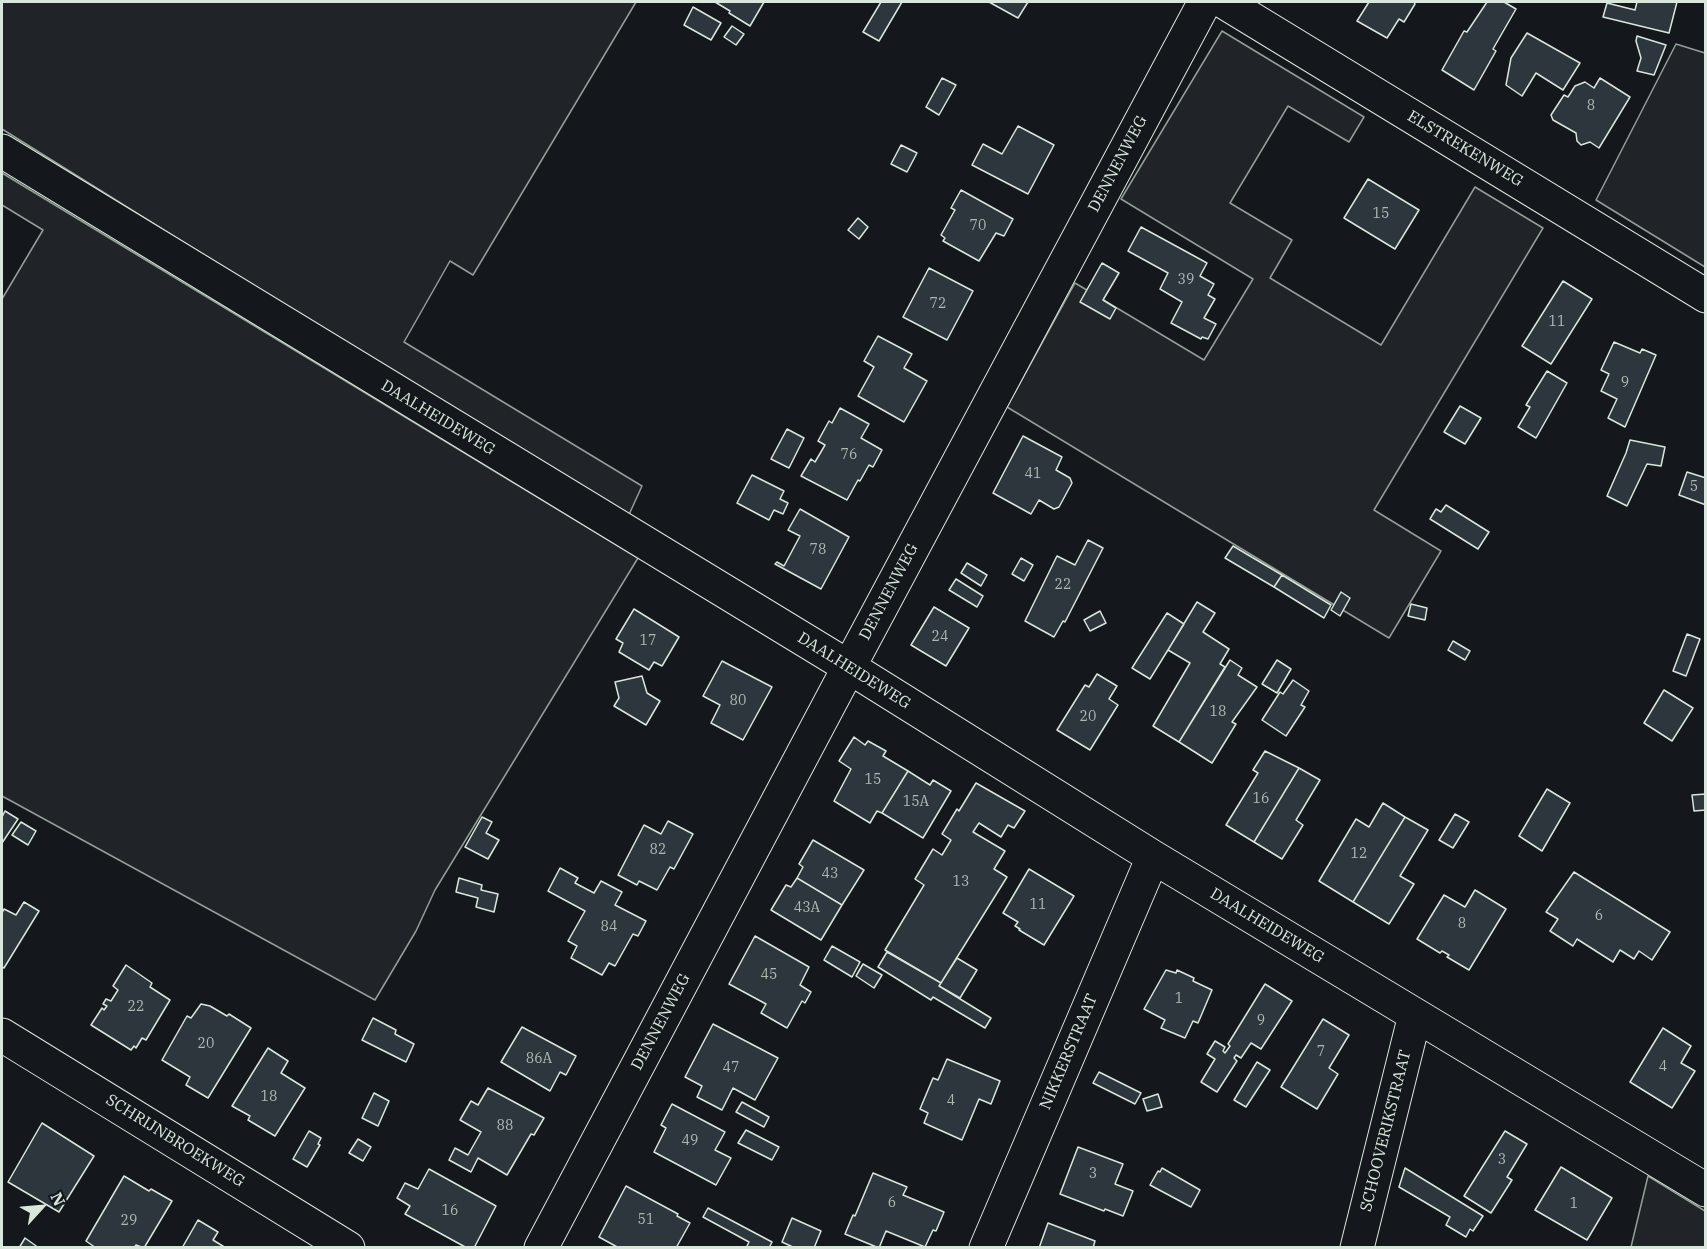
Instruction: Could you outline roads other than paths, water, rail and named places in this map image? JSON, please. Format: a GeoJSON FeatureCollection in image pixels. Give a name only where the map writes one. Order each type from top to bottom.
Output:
{"type":"FeatureCollection","features":[{"type":"Feature","properties":{"kind":"street","name":"DENNENWEG"},"geometry":{"type":"LineString","coordinates":[[541,1248],[1203,2]]}},
{"type":"Feature","properties":{"kind":"street","name":"ELSTREKENWEG"},"geometry":{"type":"LineString","coordinates":[[1224,2],[1706,296]]}},
{"type":"Feature","properties":{"kind":"street","name":"DAALHEIDEWEG"},"geometry":{"type":"LineString","coordinates":[[2,151],[849,667],[1153,857],[1706,1190]]}},
{"type":"Feature","properties":{"kind":"street","name":"NIKKERSTRAAT"},"geometry":{"type":"LineString","coordinates":[[986,1248],[1153,857]]}},
{"type":"Feature","properties":{"kind":"street","name":"SCHOOVERIKSTRAAT"},"geometry":{"type":"LineString","coordinates":[[1357,1248],[1415,1015]]}},
{"type":"Feature","properties":{"kind":"street","name":"SCHRIJNBROEKWEG"},"geometry":{"type":"LineString","coordinates":[[2,1035],[348,1248]]}}]}
